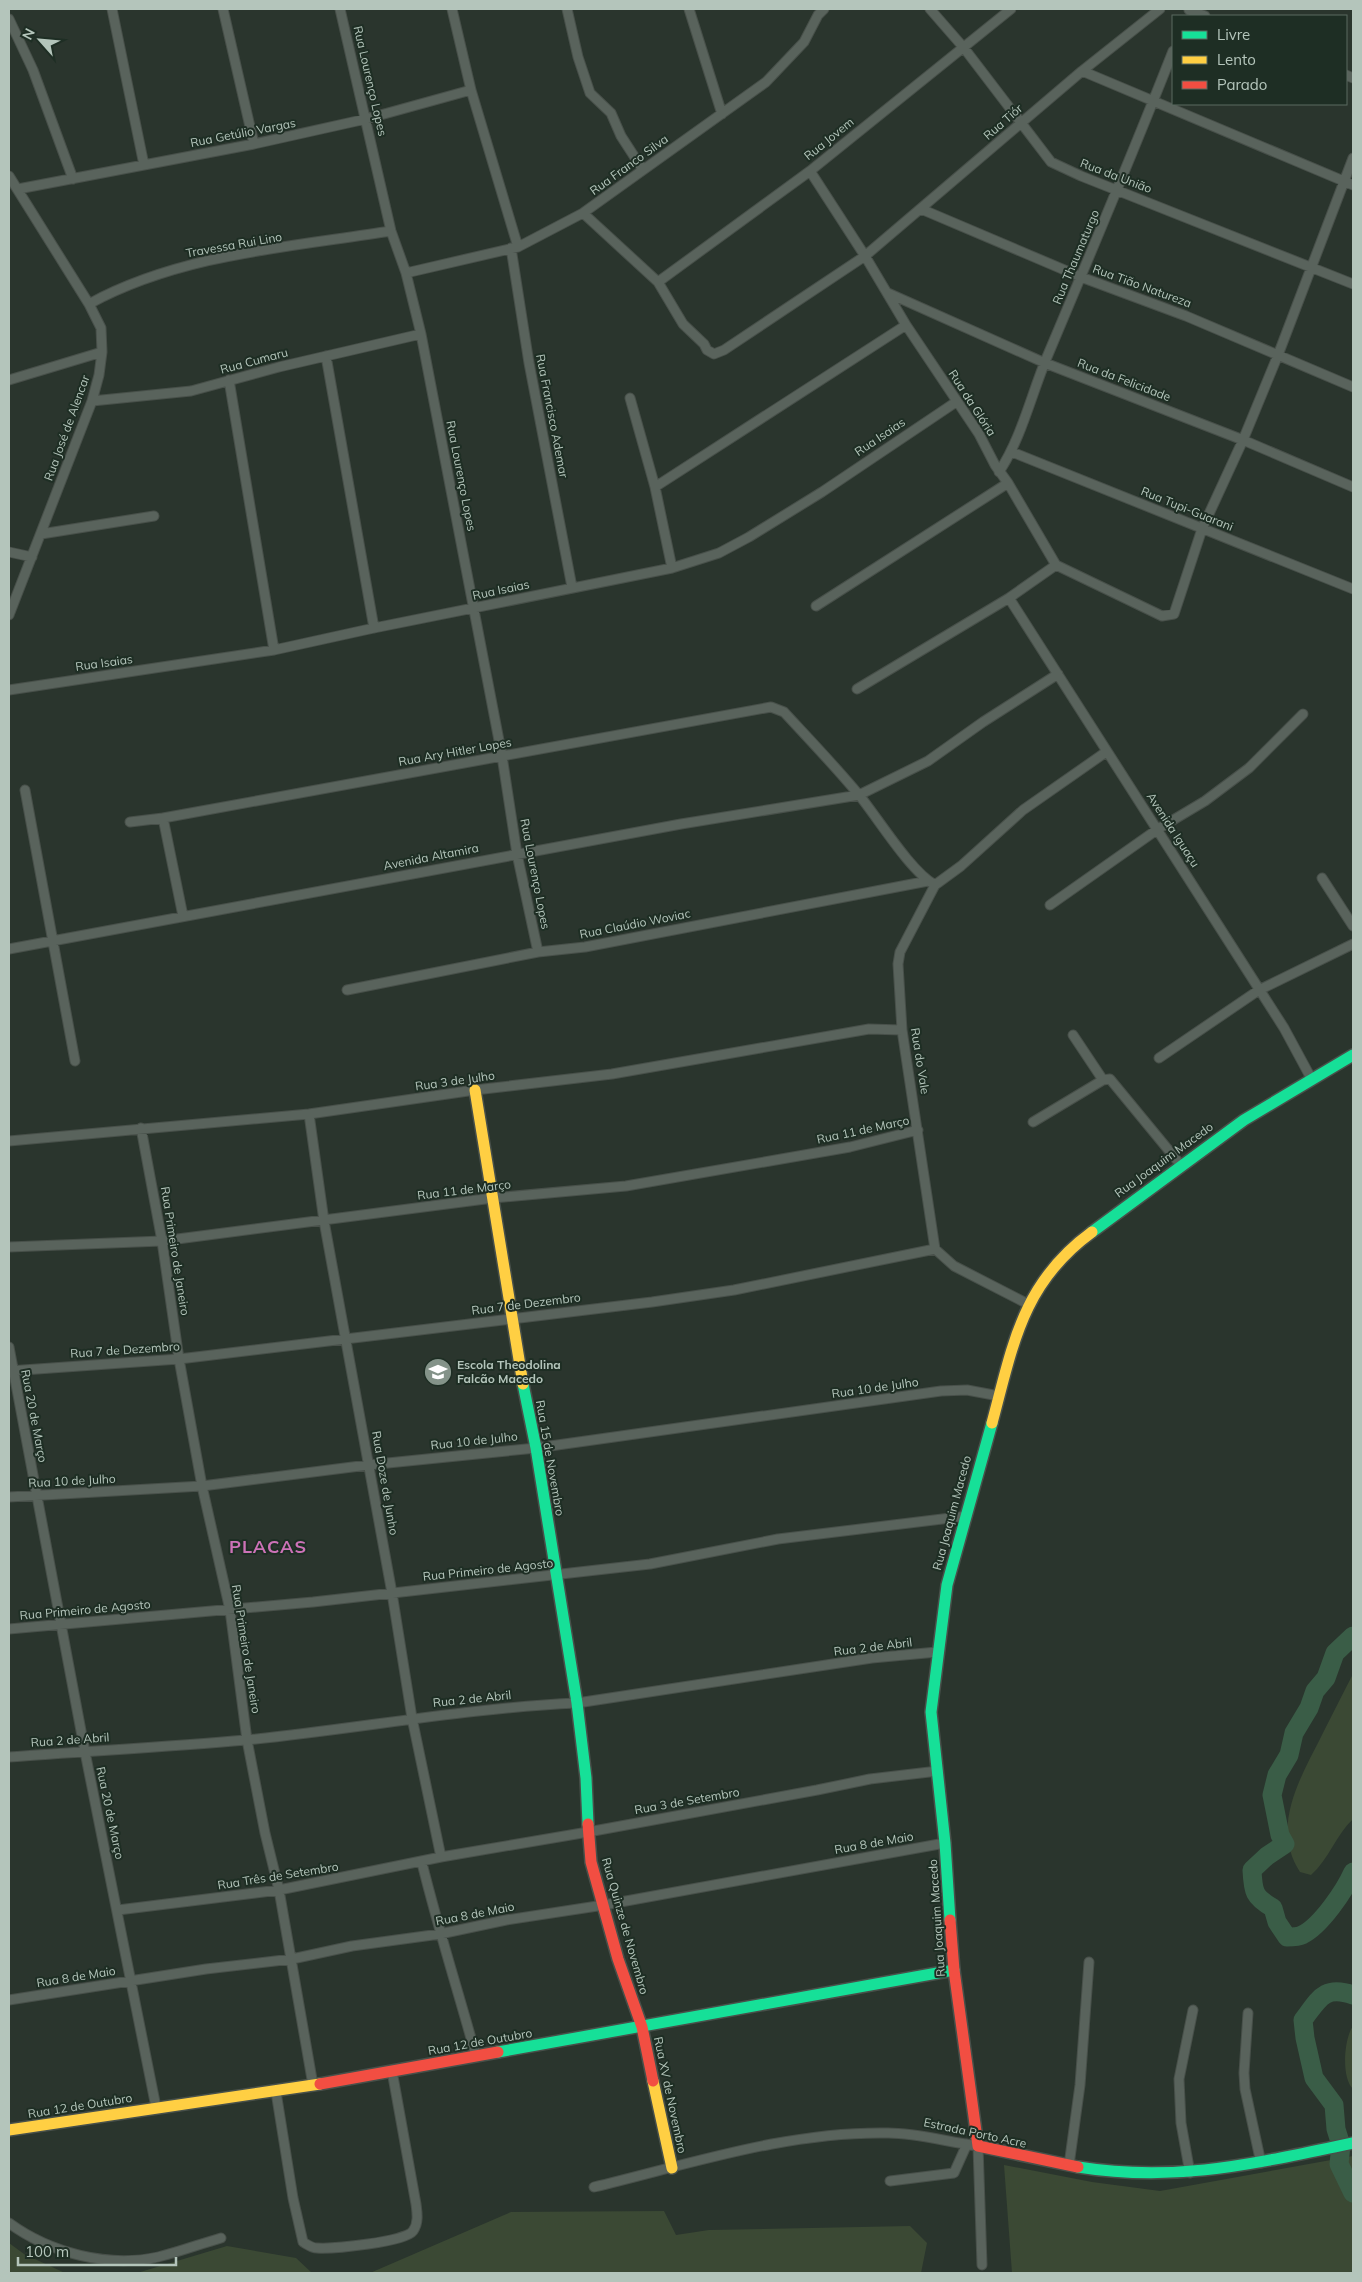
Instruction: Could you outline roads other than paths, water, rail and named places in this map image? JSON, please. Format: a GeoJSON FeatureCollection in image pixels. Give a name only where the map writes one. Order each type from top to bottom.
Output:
{"type":"FeatureCollection","features":[{"type":"Feature","properties":{"kind":"street"},"geometry":{"type":"LineString","coordinates":[[112,9],[144,165]]}},
{"type":"Feature","properties":{"kind":"street"},"geometry":{"type":"LineString","coordinates":[[223,9],[254,144]]}},
{"type":"Feature","properties":{"kind":"street","name":"Rua Lourenço Lopes"},"geometry":{"type":"LineString","coordinates":[[340,9],[391,231],[406,273],[420,334],[475,608],[502,756],[517,854],[538,952]]}},
{"type":"Feature","properties":{"kind":"street","name":"Rua Francisco Ademar"},"geometry":{"type":"LineString","coordinates":[[452,9],[471,90],[515,248],[529,363],[572,587]]}},
{"type":"Feature","properties":{"kind":"street"},"geometry":{"type":"LineString","coordinates":[[567,9],[578,56],[590,93],[611,113],[621,136],[642,170]]}},
{"type":"Feature","properties":{"kind":"street"},"geometry":{"type":"LineString","coordinates":[[689,9],[722,114]]}},
{"type":"Feature","properties":{"kind":"street","name":"Rua da União"},"geometry":{"type":"LineString","coordinates":[[930,9],[964,48],[1020,124],[1051,162],[1353,284]]}},
{"type":"Feature","properties":{"kind":"street","name":"Rua Jovem"},"geometry":{"type":"LineString","coordinates":[[658,282],[810,171],[1011,9]]}},
{"type":"Feature","properties":{"kind":"street","name":"Rua Tiór"},"geometry":{"type":"LineString","coordinates":[[658,282],[683,324],[704,344],[707,350],[714,354],[724,350],[865,256],[1082,71],[1160,9]]}},
{"type":"Feature","properties":{"kind":"street","name":"Rua Franco Silva"},"geometry":{"type":"LineString","coordinates":[[406,273],[515,248],[583,214],[722,114],[772,75],[804,42],[819,11]]}},
{"type":"Feature","properties":{"kind":"street"},"geometry":{"type":"LineString","coordinates":[[9,19],[33,70],[73,179]]}},
{"type":"Feature","properties":{"kind":"street","name":"Rua Thaumaturgo"},"geometry":{"type":"LineString","coordinates":[[999,472],[1012,452],[1045,362],[1118,190],[1172,54]]}},
{"type":"Feature","properties":{"kind":"street"},"geometry":{"type":"LineString","coordinates":[[1082,71],[1353,185]]}},
{"type":"Feature","properties":{"kind":"street","name":"Rua Getúlio Vargas"},"geometry":{"type":"LineString","coordinates":[[18,189],[254,144],[366,119],[471,90]]}},
{"type":"Feature","properties":{"kind":"street"},"geometry":{"type":"LineString","coordinates":[[857,689],[1010,598],[1056,565],[1162,616],[1174,614],[1202,529],[1278,354],[1353,158]]}},
{"type":"Feature","properties":{"kind":"street","name":"Rua da Glória"},"geometry":{"type":"LineString","coordinates":[[810,171],[865,256],[906,325],[979,434],[999,472],[1008,483],[1056,565]]}},
{"type":"Feature","properties":{"kind":"street","name":"Rua José de Alencar"},"geometry":{"type":"LineString","coordinates":[[9,176],[89,304],[101,328],[102,352],[99,375],[92,401],[9,615]]}},
{"type":"Feature","properties":{"kind":"street","name":"Rua Tião Natureza"},"geometry":{"type":"LineString","coordinates":[[921,210],[1081,277],[1186,316],[1353,387]]}},
{"type":"Feature","properties":{"kind":"street"},"geometry":{"type":"LineString","coordinates":[[583,214],[658,282]]}},
{"type":"Feature","properties":{"kind":"street","name":"Travessa Rui Lino"},"geometry":{"type":"LineString","coordinates":[[89,304],[118,288],[183,267],[225,258],[391,231]]}},
{"type":"Feature","properties":{"kind":"street","name":"Rua da Felicidade"},"geometry":{"type":"LineString","coordinates":[[888,293],[1045,362],[1242,440],[1353,487]]}},
{"type":"Feature","properties":{"kind":"street"},"geometry":{"type":"LineString","coordinates":[[654,487],[906,325]]}},
{"type":"Feature","properties":{"kind":"street","name":"Rua Cumaru"},"geometry":{"type":"LineString","coordinates":[[92,401],[191,391],[420,334]]}},
{"type":"Feature","properties":{"kind":"street"},"geometry":{"type":"LineString","coordinates":[[9,380],[102,352]]}},
{"type":"Feature","properties":{"kind":"street"},"geometry":{"type":"LineString","coordinates":[[326,356],[374,628]]}},
{"type":"Feature","properties":{"kind":"street"},"geometry":{"type":"LineString","coordinates":[[229,380],[274,650]]}},
{"type":"Feature","properties":{"kind":"street"},"geometry":{"type":"LineString","coordinates":[[630,398],[654,487],[672,568]]}},
{"type":"Feature","properties":{"kind":"street","name":"Rua Isaias"},"geometry":{"type":"LineString","coordinates":[[9,690],[274,650],[572,587],[672,568],[719,552],[748,538],[822,492],[956,402]]}},
{"type":"Feature","properties":{"kind":"street","name":"Rua Tupi-Guarani"},"geometry":{"type":"LineString","coordinates":[[1012,452],[1353,589]]}},
{"type":"Feature","properties":{"kind":"street"},"geometry":{"type":"LineString","coordinates":[[816,606],[1008,483]]}},
{"type":"Feature","properties":{"kind":"street"},"geometry":{"type":"LineString","coordinates":[[41,534],[154,516]]}},
{"type":"Feature","properties":{"kind":"street"},"geometry":{"type":"LineString","coordinates":[[9,552],[32,557]]}},
{"type":"Feature","properties":{"kind":"street","name":"Avenida Iguaçu"},"geometry":{"type":"LineString","coordinates":[[1010,598],[1106,752],[1158,829],[1284,1028],[1311,1078]]}},
{"type":"Feature","properties":{"kind":"street","name":"Avenida Altamira"},"geometry":{"type":"LineString","coordinates":[[9,949],[681,824],[859,795],[928,761],[983,722],[1058,674]]}},
{"type":"Feature","properties":{"kind":"street","name":"Rua Ary Hitler Lopes"},"geometry":{"type":"LineString","coordinates":[[130,822],[163,818],[763,707],[777,708],[784,712],[859,795]]}},
{"type":"Feature","properties":{"kind":"street"},"geometry":{"type":"LineString","coordinates":[[1050,905],[1158,829],[1205,801],[1249,768],[1303,714]]}},
{"type":"Feature","properties":{"kind":"street"},"geometry":{"type":"LineString","coordinates":[[859,795],[876,818],[932,883],[961,866],[1023,810],[1106,752]]}},
{"type":"Feature","properties":{"kind":"street"},"geometry":{"type":"LineString","coordinates":[[25,790],[74,1060]]}},
{"type":"Feature","properties":{"kind":"street"},"geometry":{"type":"LineString","coordinates":[[163,818],[183,916]]}},
{"type":"Feature","properties":{"kind":"street"},"geometry":{"type":"LineString","coordinates":[[1322,878],[1353,926]]}},
{"type":"Feature","properties":{"kind":"street","name":"Rua Claúdio Woviac"},"geometry":{"type":"LineString","coordinates":[[347,990],[538,952],[585,947],[932,883]]}},
{"type":"Feature","properties":{"kind":"street","name":"Rua do Vale"},"geometry":{"type":"LineString","coordinates":[[932,883],[900,952],[898,964],[902,1030],[935,1249]]}},
{"type":"Feature","properties":{"kind":"street"},"geometry":{"type":"LineString","coordinates":[[1159,1058],[1259,990],[1353,944]]}},
{"type":"Feature","properties":{"kind":"street","name":"Rua 3 de Julho"},"geometry":{"type":"LineString","coordinates":[[9,1141],[309,1114],[475,1090],[612,1074],[869,1029],[902,1030]]}},
{"type":"Feature","properties":{"kind":"street"},"geometry":{"type":"LineString","coordinates":[[1073,1035],[1105,1079],[1114,1082],[1180,1164]]}},
{"type":"Feature","properties":{"kind":"street","name":"Rua Joaquim Macedo"},"geometry":{"type":"LineString","coordinates":[[972,2145],[954,1970],[945,1843],[931,1712],[937,1652],[947,1585],[1000,1396],[1010,1353],[1028,1304],[1046,1276],[1070,1247],[1180,1164],[1244,1120],[1311,1078],[1353,1055]]}},
{"type":"Feature","properties":{"kind":"street"},"geometry":{"type":"LineString","coordinates":[[1034,1122],[1105,1079]]}},
{"type":"Feature","properties":{"kind":"street","name":"Rua 15 de Novembro"},"geometry":{"type":"LineString","coordinates":[[475,1090],[577,1703],[586,1778],[588,1832]]}},
{"type":"Feature","properties":{"kind":"street","name":"Rua Doze de Junho"},"geometry":{"type":"LineString","coordinates":[[309,1114],[324,1221],[392,1593],[412,1718],[442,1857]]}},
{"type":"Feature","properties":{"kind":"street","name":"Rua Primeiro de Janeiro"},"geometry":{"type":"LineString","coordinates":[[141,1128],[162,1241],[178,1359],[202,1486],[230,1610],[247,1740],[265,1833],[279,1890],[313,2085]]}},
{"type":"Feature","properties":{"kind":"street","name":"Rua 11 de Março"},"geometry":{"type":"LineString","coordinates":[[9,1247],[162,1241],[493,1198],[626,1186],[850,1147],[918,1130]]}},
{"type":"Feature","properties":{"kind":"street"},"geometry":{"type":"LineString","coordinates":[[935,1249],[954,1266],[1028,1304]]}},
{"type":"Feature","properties":{"kind":"street","name":"Rua 7 de Dezembro"},"geometry":{"type":"LineString","coordinates":[[11,1371],[178,1359],[512,1320],[734,1290],[935,1249]]}},
{"type":"Feature","properties":{"kind":"street","name":"Rua 20 de Março"},"geometry":{"type":"LineString","coordinates":[[9,1346],[11,1371],[62,1624],[85,1752],[118,1910],[129,1981],[156,2107]]}},
{"type":"Feature","properties":{"kind":"street","name":"Rua 10 de Julho"},"geometry":{"type":"LineString","coordinates":[[9,1496],[202,1486],[368,1464],[536,1448],[941,1391],[967,1390],[1000,1396]]}},
{"type":"Feature","properties":{"kind":"street","name":"Rua Primeiro de Agosto"},"geometry":{"type":"LineString","coordinates":[[9,1629],[230,1610],[650,1564],[778,1539],[967,1516]]}},
{"type":"Feature","properties":{"kind":"street","name":"Rua 2 de Abril"},"geometry":{"type":"LineString","coordinates":[[9,1757],[247,1740],[412,1718],[536,1705],[577,1703],[872,1658],[937,1652]]}},
{"type":"Feature","properties":{"kind":"street","name":"Rua 3 de Setembro"},"geometry":{"type":"LineString","coordinates":[[442,1857],[817,1790],[870,1778],[938,1771]]}},
{"type":"Feature","properties":{"kind":"street","name":"Rua Quinze de Novembro"},"geometry":{"type":"LineString","coordinates":[[588,1832],[591,1862],[618,1959],[642,2027]]}},
{"type":"Feature","properties":{"kind":"street","name":"Rua 8 de Maio"},"geometry":{"type":"LineString","coordinates":[[9,2000],[206,1969],[292,1960],[352,1946],[440,1934],[506,1920],[604,1905],[945,1843]]}},
{"type":"Feature","properties":{"kind":"street","name":"Rua Três de Setembro"},"geometry":{"type":"LineString","coordinates":[[118,1910],[279,1890],[442,1857]]}},
{"type":"Feature","properties":{"kind":"street"},"geometry":{"type":"LineString","coordinates":[[422,1862],[440,1934],[457,1986],[476,2056]]}},
{"type":"Feature","properties":{"kind":"street"},"geometry":{"type":"LineString","coordinates":[[1069,2165],[1080,2085],[1089,1962]]}},
{"type":"Feature","properties":{"kind":"street","name":"Rua 12 de Outubro"},"geometry":{"type":"LineString","coordinates":[[9,2130],[156,2107],[276,2092],[954,1970]]}},
{"type":"Feature","properties":{"kind":"street"},"geometry":{"type":"LineString","coordinates":[[1190,2173],[1181,2123],[1179,2079],[1193,2010]]}},
{"type":"Feature","properties":{"kind":"street"},"geometry":{"type":"LineString","coordinates":[[1248,2013],[1244,2073],[1245,2090],[1262,2163]]}},
{"type":"Feature","properties":{"kind":"street","name":"Rua XV de Novembro"},"geometry":{"type":"LineString","coordinates":[[642,2027],[672,2168]]}},
{"type":"Feature","properties":{"kind":"street"},"geometry":{"type":"LineString","coordinates":[[276,2092],[298,2228],[303,2242],[315,2248],[345,2248],[370,2244],[410,2234],[415,2228],[417,2214],[392,2071]]}},
{"type":"Feature","properties":{"kind":"street","name":"Estrada Porto Acre"},"geometry":{"type":"LineString","coordinates":[[594,2187],[784,2142],[848,2133],[921,2135],[1069,2165],[1145,2173],[1190,2173],[1262,2163],[1353,2143]]}},
{"type":"Feature","properties":{"kind":"street"},"geometry":{"type":"LineString","coordinates":[[890,2181],[954,2173],[972,2145]]}},
{"type":"Feature","properties":{"kind":"street"},"geometry":{"type":"LineString","coordinates":[[972,2145],[982,2265]]}},
{"type":"Feature","properties":{"kind":"street"},"geometry":{"type":"LineString","coordinates":[[9,2223],[26,2236],[52,2246],[77,2254],[124,2261],[158,2257],[221,2238]]}},
{"type":"Feature","properties":{"kind":"waterway"},"geometry":{"type":"LineString","coordinates":[[1353,1636],[1335,1653],[1326,1678],[1315,1691],[1309,1708],[1294,1733],[1289,1755],[1277,1775],[1272,1795],[1280,1835],[1285,1844],[1267,1856],[1252,1870],[1254,1889],[1258,1897],[1273,1908],[1277,1922],[1287,1937],[1302,1935],[1317,1924],[1338,1897],[1353,1872]]}},
{"type":"Feature","properties":{"kind":"waterway"},"geometry":{"type":"LineString","coordinates":[[1353,1995],[1343,1992],[1329,1993],[1318,2000],[1303,2020],[1314,2078],[1334,2105],[1336,2129],[1341,2145],[1339,2164],[1353,2193]]}},
{"type":"Feature","properties":{"kind":"place","name":"Escola Theodolina Falcão Macedo"},"geometry":{"type":"Point","coordinates":[438,1372]}},
{"type":"Feature","properties":{"kind":"district","name":"PLACAS"},"geometry":{"type":"Point","coordinates":[268,1547]}}]}
